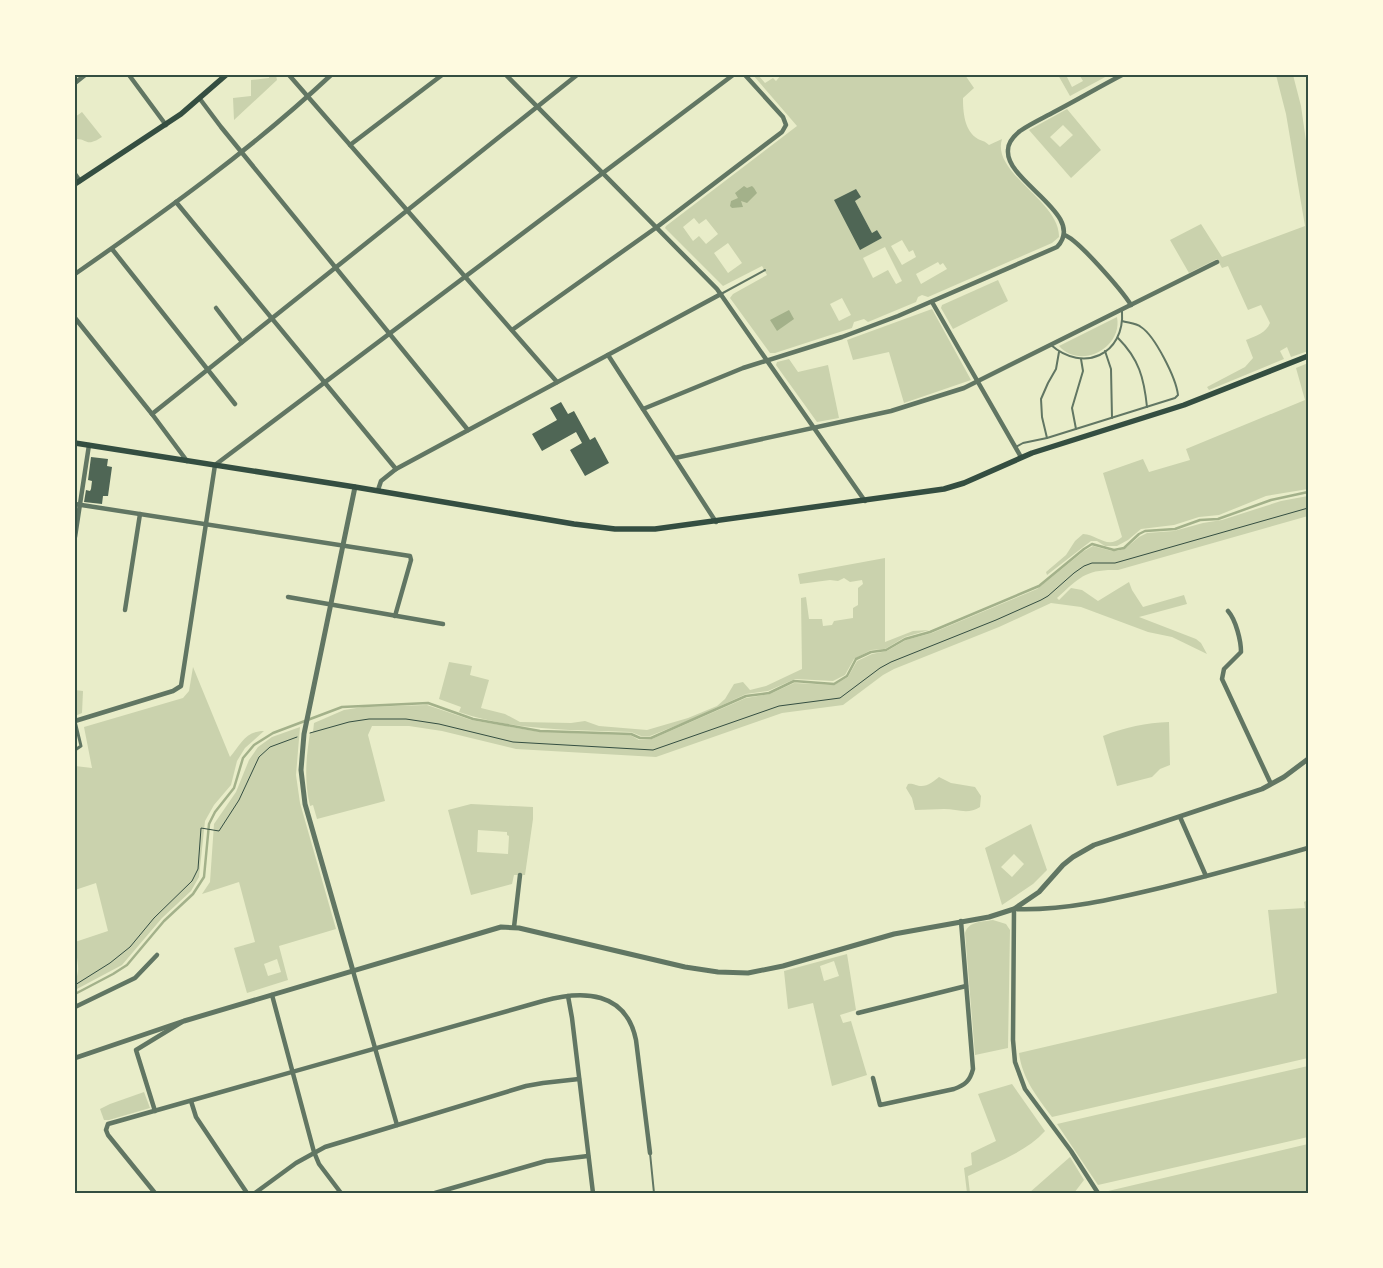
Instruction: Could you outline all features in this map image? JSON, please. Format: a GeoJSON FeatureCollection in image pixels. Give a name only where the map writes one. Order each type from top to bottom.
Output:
{"type":"FeatureCollection","features":[{"type":"Feature","properties":{"kind":"main road"},"geometry":{"type":"LineString","coordinates":[[78,183],[166,125],[200,99],[223,76]]}},
{"type":"Feature","properties":{"kind":"main road"},"geometry":{"type":"LineString","coordinates":[[75,443],[378,490],[574,524],[616,529],[655,529],[865,501],[953,487],[1059,443],[1184,404],[1308,356]]}},
{"type":"Feature","properties":{"kind":"street"},"geometry":{"type":"LineString","coordinates":[[75,83],[85,75]]}},
{"type":"Feature","properties":{"kind":"street"},"geometry":{"type":"LineString","coordinates":[[129,75],[166,125]]}},
{"type":"Feature","properties":{"kind":"street"},"geometry":{"type":"LineString","coordinates":[[290,75],[558,382]]}},
{"type":"Feature","properties":{"kind":"street"},"geometry":{"type":"LineString","coordinates":[[75,274],[242,152],[331,75]]}},
{"type":"Feature","properties":{"kind":"street"},"geometry":{"type":"LineString","coordinates":[[350,145],[442,75]]}},
{"type":"Feature","properties":{"kind":"street"},"geometry":{"type":"LineString","coordinates":[[506,75],[604,172],[721,294],[865,501]]}},
{"type":"Feature","properties":{"kind":"street"},"geometry":{"type":"LineString","coordinates":[[152,414],[577,75]]}},
{"type":"Feature","properties":{"kind":"street"},"geometry":{"type":"LineString","coordinates":[[75,750],[81,746],[75,721],[178,689],[182,680],[215,466],[733,75]]}},
{"type":"Feature","properties":{"kind":"street"},"geometry":{"type":"LineString","coordinates":[[512,330],[657,227],[782,132],[786,125],[784,118],[745,75]]}},
{"type":"Feature","properties":{"kind":"street"},"geometry":{"type":"LineString","coordinates":[[643,409],[743,368],[862,330],[932,302],[1051,250],[1060,243],[1064,235],[1064,227],[1060,218],[1012,166],[1008,154],[1009,145],[1021,130],[1122,75]]}},
{"type":"Feature","properties":{"kind":"street"},"geometry":{"type":"LineString","coordinates":[[200,99],[468,430]]}},
{"type":"Feature","properties":{"kind":"street"},"geometry":{"type":"LineString","coordinates":[[75,174],[78,183]]}},
{"type":"Feature","properties":{"kind":"street"},"geometry":{"type":"LineString","coordinates":[[176,202],[396,469]]}},
{"type":"Feature","properties":{"kind":"street"},"geometry":{"type":"LineString","coordinates":[[1064,235],[1070,236],[1085,251],[1131,305]]}},
{"type":"Feature","properties":{"kind":"street"},"geometry":{"type":"LineString","coordinates":[[112,248],[235,404]]}},
{"type":"Feature","properties":{"kind":"street"},"geometry":{"type":"LineString","coordinates":[[675,458],[908,406],[978,382],[1217,262]]}},
{"type":"Feature","properties":{"kind":"street"},"geometry":{"type":"LineString","coordinates":[[378,490],[381,481],[396,469],[721,294]]}},
{"type":"Feature","properties":{"kind":"street"},"geometry":{"type":"LineString","coordinates":[[932,302],[1021,458]]}},
{"type":"Feature","properties":{"kind":"street"},"geometry":{"type":"LineString","coordinates":[[216,308],[242,342]]}},
{"type":"Feature","properties":{"kind":"street"},"geometry":{"type":"LineString","coordinates":[[75,318],[187,461]]}},
{"type":"Feature","properties":{"kind":"street"},"geometry":{"type":"LineString","coordinates":[[608,355],[716,522]]}},
{"type":"Feature","properties":{"kind":"street"},"geometry":{"type":"LineString","coordinates":[[75,537],[77,504],[89,445]]}},
{"type":"Feature","properties":{"kind":"street"},"geometry":{"type":"LineString","coordinates":[[177,460],[180,455],[179,450]]}},
{"type":"Feature","properties":{"kind":"street"},"geometry":{"type":"LineString","coordinates":[[356,487],[305,732],[301,770],[304,799],[397,1125]]}},
{"type":"Feature","properties":{"kind":"street"},"geometry":{"type":"LineString","coordinates":[[77,504],[411,557],[395,616]]}},
{"type":"Feature","properties":{"kind":"street"},"geometry":{"type":"LineString","coordinates":[[125,610],[140,514]]}},
{"type":"Feature","properties":{"kind":"street"},"geometry":{"type":"LineString","coordinates":[[288,597],[443,624]]}},
{"type":"Feature","properties":{"kind":"street"},"geometry":{"type":"LineString","coordinates":[[1228,611],[1231,614],[1236,629],[1241,652],[1224,669],[1222,679],[1271,784]]}},
{"type":"Feature","properties":{"kind":"street"},"geometry":{"type":"LineString","coordinates":[[75,1058],[184,1021],[497,928],[514,927],[685,966],[732,974],[767,970],[894,934],[989,917],[1014,909],[1039,892],[1063,864],[1083,850],[1250,793],[1271,784],[1308,759]]}},
{"type":"Feature","properties":{"kind":"street"},"geometry":{"type":"LineString","coordinates":[[1180,816],[1206,876]]}},
{"type":"Feature","properties":{"kind":"street"},"geometry":{"type":"LineString","coordinates":[[1014,909],[1026,910],[1083,905],[1114,899],[1308,848]]}},
{"type":"Feature","properties":{"kind":"street"},"geometry":{"type":"LineString","coordinates":[[514,927],[520,875]]}},
{"type":"Feature","properties":{"kind":"street"},"geometry":{"type":"LineString","coordinates":[[1014,909],[1013,1040],[1015,1062],[1025,1089],[1071,1151],[1098,1193]]}},
{"type":"Feature","properties":{"kind":"street"},"geometry":{"type":"LineString","coordinates":[[873,1078],[880,1105],[954,1090],[965,1085],[971,1078],[973,1069],[961,921]]}},
{"type":"Feature","properties":{"kind":"street"},"geometry":{"type":"LineString","coordinates":[[75,1007],[135,978],[157,955]]}},
{"type":"Feature","properties":{"kind":"street"},"geometry":{"type":"LineString","coordinates":[[858,1013],[966,986]]}},
{"type":"Feature","properties":{"kind":"street"},"geometry":{"type":"LineString","coordinates":[[272,995],[314,1152],[319,1164],[341,1193]]}},
{"type":"Feature","properties":{"kind":"street"},"geometry":{"type":"LineString","coordinates":[[155,1193],[110,1138],[106,1126],[375,1048],[543,1001],[568,996],[589,995],[609,1000],[620,1009],[630,1022],[636,1040],[650,1153]]}},
{"type":"Feature","properties":{"kind":"street"},"geometry":{"type":"LineString","coordinates":[[568,996],[592,1193]]}},
{"type":"Feature","properties":{"kind":"street"},"geometry":{"type":"LineString","coordinates":[[155,1111],[135,1052],[139,1047],[177,1027],[184,1021]]}},
{"type":"Feature","properties":{"kind":"street"},"geometry":{"type":"LineString","coordinates":[[160,1029],[160,1036]]}},
{"type":"Feature","properties":{"kind":"street"},"geometry":{"type":"LineString","coordinates":[[255,1193],[314,1152],[526,1086],[579,1079]]}},
{"type":"Feature","properties":{"kind":"street"},"geometry":{"type":"LineString","coordinates":[[191,1101],[196,1117],[247,1193]]}},
{"type":"Feature","properties":{"kind":"street"},"geometry":{"type":"LineString","coordinates":[[435,1193],[546,1161],[588,1156]]}},
{"type":"Feature","properties":{"kind":"lane"},"geometry":{"type":"LineString","coordinates":[[721,294],[765,270]]}},
{"type":"Feature","properties":{"kind":"lane"},"geometry":{"type":"LineString","coordinates":[[1052,345],[1059,352],[1072,358],[1089,358],[1106,352],[1118,337],[1122,321],[1122,310]]}},
{"type":"Feature","properties":{"kind":"lane"},"geometry":{"type":"LineString","coordinates":[[1016,447],[1175,398],[1178,394],[1176,384],[1148,333],[1137,325],[1122,321]]}},
{"type":"Feature","properties":{"kind":"lane"},"geometry":{"type":"LineString","coordinates":[[1118,337],[1137,362],[1145,389],[1147,407]]}},
{"type":"Feature","properties":{"kind":"lane"},"geometry":{"type":"LineString","coordinates":[[1047,438],[1042,417],[1041,399],[1056,369],[1059,352]]}},
{"type":"Feature","properties":{"kind":"lane"},"geometry":{"type":"LineString","coordinates":[[1106,352],[1111,369],[1112,418]]}},
{"type":"Feature","properties":{"kind":"lane"},"geometry":{"type":"LineString","coordinates":[[1076,429],[1072,408],[1082,371],[1081,359]]}},
{"type":"Feature","properties":{"kind":"lane"},"geometry":{"type":"LineString","coordinates":[[650,1153],[654,1193]]}},
{"type":"Feature","properties":{"kind":"path"},"geometry":{"type":"LineString","coordinates":[[313,732],[368,719],[406,720],[439,724],[513,742],[653,750],[779,706],[840,698],[891,662],[996,620],[1048,596],[1084,566],[1102,562],[1115,563],[1308,508]]}},
{"type":"Feature","properties":{"kind":"path"},"geometry":{"type":"LineString","coordinates":[[75,985],[110,963],[130,947],[154,918],[192,881],[198,869],[201,828],[220,830],[240,800],[260,757],[270,748],[298,736]]}},
{"type":"Feature","properties":{"kind":"shaded area"},"geometry":{"type":"Polygon","coordinates":[[[269,75],[276,75],[277,80],[234,120],[233,98],[251,96],[251,80],[269,78],[269,75]]]}},
{"type":"Feature","properties":{"kind":"shaded area"},"geometry":{"type":"Polygon","coordinates":[[[753,75],[758,75],[765,83],[773,78],[776,81],[781,75],[816,75],[822,77],[826,75],[965,75],[974,88],[963,98],[967,126],[973,135],[989,145],[1002,139],[1001,151],[1006,164],[1049,211],[1056,224],[1059,237],[1052,243],[928,297],[922,295],[918,297],[916,302],[868,322],[864,319],[854,322],[852,328],[770,353],[730,298],[733,294],[767,275],[762,266],[723,286],[665,228],[797,126],[753,75]],[[835,201],[861,249],[882,238],[877,230],[872,233],[855,201],[835,201]],[[694,218],[683,227],[693,241],[699,236],[706,244],[718,234],[706,219],[699,224],[694,218]],[[902,240],[891,246],[902,265],[916,257],[913,250],[909,252],[902,240]],[[728,243],[714,253],[728,273],[742,263],[728,243]],[[885,247],[863,258],[873,278],[888,270],[896,284],[902,281],[885,247]],[[938,262],[916,274],[921,284],[947,269],[943,263],[940,265],[938,262]],[[842,298],[830,304],[839,321],[851,315],[842,298]]]}},
{"type":"Feature","properties":{"kind":"shaded area"},"geometry":{"type":"Polygon","coordinates":[[[1058,75],[1066,75],[1072,87],[1083,81],[1080,76],[1082,75],[1109,75],[1070,96],[1058,75]]]}},
{"type":"Feature","properties":{"kind":"shaded area"},"geometry":{"type":"Polygon","coordinates":[[[1276,75],[1293,75],[1301,106],[1308,155],[1308,351],[1291,357],[1287,347],[1280,351],[1284,359],[1209,390],[1207,387],[1245,367],[1253,358],[1246,340],[1263,332],[1270,323],[1261,305],[1248,310],[1228,266],[1222,268],[1217,259],[1189,273],[1170,240],[1201,224],[1222,257],[1305,226],[1286,114],[1276,75]]]}},
{"type":"Feature","properties":{"kind":"shaded area"},"geometry":{"type":"Polygon","coordinates":[[[1067,109],[1101,150],[1071,178],[1029,130],[1067,109]],[[1063,125],[1050,137],[1060,147],[1073,135],[1063,125]]]}},
{"type":"Feature","properties":{"kind":"shaded area"},"geometry":{"type":"Polygon","coordinates":[[[82,112],[102,137],[92,142],[75,139],[75,117],[82,112]]]}},
{"type":"Feature","properties":{"kind":"shaded area"},"geometry":{"type":"Polygon","coordinates":[[[744,186],[747,188],[752,186],[757,193],[747,203],[741,201],[743,207],[732,208],[730,206],[731,201],[738,198],[735,193],[744,186]]]}},
{"type":"Feature","properties":{"kind":"shaded area"},"geometry":{"type":"Polygon","coordinates":[[[998,280],[1008,301],[953,329],[941,308],[942,305],[998,280]]]}},
{"type":"Feature","properties":{"kind":"shaded area"},"geometry":{"type":"Polygon","coordinates":[[[932,309],[971,380],[904,403],[889,352],[853,360],[847,340],[932,309]]]}},
{"type":"Feature","properties":{"kind":"shaded area"},"geometry":{"type":"Polygon","coordinates":[[[789,310],[794,319],[777,331],[770,320],[789,310]]]}},
{"type":"Feature","properties":{"kind":"shaded area"},"geometry":{"type":"Polygon","coordinates":[[[1117,317],[1117,328],[1113,338],[1107,346],[1098,352],[1088,356],[1078,356],[1068,353],[1059,346],[1117,317]]]}},
{"type":"Feature","properties":{"kind":"shaded area"},"geometry":{"type":"Polygon","coordinates":[[[789,359],[798,372],[828,365],[839,418],[817,422],[776,365],[777,362],[789,359]]]}},
{"type":"Feature","properties":{"kind":"shaded area"},"geometry":{"type":"Polygon","coordinates":[[[1308,363],[1308,489],[1266,496],[1219,515],[1199,517],[1174,525],[1141,529],[1117,546],[1105,546],[1097,541],[1091,541],[1047,575],[1046,572],[1066,555],[1075,541],[1083,534],[1107,542],[1117,541],[1122,537],[1103,473],[1143,459],[1149,472],[1190,460],[1186,449],[1305,400],[1296,368],[1308,363]]]}},
{"type":"Feature","properties":{"kind":"shaded area"},"geometry":{"type":"Polygon","coordinates":[[[1308,496],[1308,516],[1118,570],[1091,573],[1078,580],[1057,598],[1059,600],[1071,588],[1082,590],[1098,601],[1129,582],[1143,607],[1184,595],[1187,604],[1139,617],[1196,639],[1201,643],[1207,654],[1172,637],[1148,632],[1081,607],[1051,603],[999,627],[894,669],[843,705],[782,713],[656,757],[516,749],[442,731],[409,726],[372,726],[368,735],[385,801],[317,819],[313,805],[310,806],[306,769],[310,733],[313,732],[314,723],[344,710],[363,707],[427,705],[471,720],[540,732],[630,735],[639,740],[652,739],[746,698],[770,694],[794,683],[834,685],[848,677],[857,661],[872,654],[887,651],[906,640],[932,633],[1037,589],[1084,551],[1093,546],[1118,551],[1147,533],[1174,531],[1222,520],[1281,501],[1308,496]]]}},
{"type":"Feature","properties":{"kind":"shaded area"},"geometry":{"type":"Polygon","coordinates":[[[885,558],[885,642],[913,631],[929,630],[905,637],[885,649],[871,650],[854,659],[845,675],[833,681],[795,679],[768,691],[746,694],[650,736],[641,736],[631,732],[566,730],[501,723],[459,712],[461,707],[439,699],[449,662],[472,666],[470,675],[489,680],[481,708],[505,714],[520,722],[571,723],[585,721],[599,726],[647,730],[688,718],[717,706],[725,699],[734,684],[743,682],[750,690],[766,686],[802,669],[801,598],[806,597],[809,619],[822,619],[823,626],[832,625],[834,621],[853,618],[853,608],[858,605],[858,588],[863,584],[862,580],[850,582],[844,578],[838,581],[830,580],[800,584],[798,574],[885,558]]]}},
{"type":"Feature","properties":{"kind":"shaded area"},"geometry":{"type":"Polygon","coordinates":[[[193,667],[230,757],[248,736],[252,733],[264,731],[245,748],[237,761],[231,785],[214,805],[205,821],[199,877],[191,891],[162,918],[122,965],[75,990],[78,968],[75,942],[108,931],[96,883],[75,890],[75,766],[92,768],[84,727],[183,698],[189,691],[193,667]]]}},
{"type":"Feature","properties":{"kind":"shaded area"},"geometry":{"type":"Polygon","coordinates":[[[75,690],[83,691],[82,713],[75,716],[75,690]]]}},
{"type":"Feature","properties":{"kind":"shaded area"},"geometry":{"type":"Polygon","coordinates":[[[1169,722],[1170,765],[1160,769],[1152,777],[1117,786],[1103,736],[1136,726],[1169,722]]]}},
{"type":"Feature","properties":{"kind":"shaded area"},"geometry":{"type":"Polygon","coordinates":[[[300,727],[296,775],[300,803],[336,929],[279,946],[288,980],[247,993],[234,948],[255,942],[239,882],[202,894],[210,882],[214,824],[236,792],[249,760],[258,747],[272,737],[300,727]],[[277,959],[264,964],[268,976],[281,972],[277,959]]]}},
{"type":"Feature","properties":{"kind":"shaded area"},"geometry":{"type":"Polygon","coordinates":[[[939,777],[951,783],[975,787],[981,796],[980,807],[971,811],[944,809],[915,810],[912,798],[906,788],[908,784],[925,786],[939,777]]]}},
{"type":"Feature","properties":{"kind":"shaded area"},"geometry":{"type":"Polygon","coordinates":[[[471,804],[533,807],[525,875],[514,875],[512,884],[471,895],[448,810],[471,804]],[[478,830],[477,852],[508,854],[509,836],[507,832],[478,830]]]}},
{"type":"Feature","properties":{"kind":"shaded area"},"geometry":{"type":"Polygon","coordinates":[[[1031,824],[1047,870],[1033,884],[1002,905],[985,848],[1031,824]],[[1014,854],[1001,867],[1012,877],[1024,864],[1014,854]]]}},
{"type":"Feature","properties":{"kind":"shaded area"},"geometry":{"type":"Polygon","coordinates":[[[1308,900],[1308,1058],[1052,1117],[1027,1079],[1019,1053],[1277,993],[1268,910],[1305,908],[1304,902],[1308,900]]]}},
{"type":"Feature","properties":{"kind":"shaded area"},"geometry":{"type":"Polygon","coordinates":[[[993,920],[1006,924],[1010,930],[1008,1048],[975,1055],[965,933],[972,924],[993,920]]]}},
{"type":"Feature","properties":{"kind":"shaded area"},"geometry":{"type":"Polygon","coordinates":[[[847,954],[856,1010],[840,1015],[843,1023],[851,1021],[867,1075],[832,1086],[813,1003],[788,1009],[784,971],[847,954]],[[834,961],[820,966],[824,981],[839,976],[834,961]]]}},
{"type":"Feature","properties":{"kind":"shaded area"},"geometry":{"type":"Polygon","coordinates":[[[1308,1066],[1308,1137],[1098,1185],[1057,1124],[1308,1066]]]}},
{"type":"Feature","properties":{"kind":"shaded area"},"geometry":{"type":"Polygon","coordinates":[[[1012,1084],[1045,1131],[1019,1151],[968,1176],[970,1193],[967,1193],[964,1168],[972,1165],[971,1153],[996,1141],[978,1094],[1012,1084]]]}},
{"type":"Feature","properties":{"kind":"shaded area"},"geometry":{"type":"Polygon","coordinates":[[[144,1092],[150,1108],[104,1120],[100,1109],[144,1092]]]}},
{"type":"Feature","properties":{"kind":"shaded area"},"geometry":{"type":"Polygon","coordinates":[[[1308,1144],[1308,1193],[1104,1192],[1308,1144]]]}},
{"type":"Feature","properties":{"kind":"shaded area"},"geometry":{"type":"Polygon","coordinates":[[[1070,1157],[1084,1180],[1074,1193],[1029,1193],[1070,1157]]]}},
{"type":"Feature","properties":{"kind":"building"},"geometry":{"type":"Polygon","coordinates":[[[856,189],[861,197],[855,201],[872,233],[877,230],[882,238],[860,250],[834,200],[856,189]]]}},
{"type":"Feature","properties":{"kind":"building"},"geometry":{"type":"Polygon","coordinates":[[[561,402],[568,414],[574,411],[590,440],[595,437],[609,463],[585,476],[570,450],[582,443],[576,432],[542,451],[532,434],[557,420],[550,408],[561,402]]]}},
{"type":"Feature","properties":{"kind":"building"},"geometry":{"type":"Polygon","coordinates":[[[91,457],[108,459],[107,466],[112,467],[108,496],[103,496],[102,504],[84,502],[86,490],[90,491],[91,489],[92,481],[88,480],[91,457]]]}},
{"type":"Feature","properties":{"kind":"waterway"},"geometry":{"type":"LineString","coordinates":[[75,994],[127,965],[164,921],[193,894],[204,877],[209,824],[215,812],[234,788],[243,758],[254,745],[273,733],[342,707],[428,703],[473,719],[540,731],[631,734],[640,738],[651,738],[746,696],[769,693],[794,681],[834,684],[847,676],[856,659],[871,652],[886,650],[905,639],[930,632],[1039,586],[1092,544],[1114,550],[1124,548],[1145,531],[1175,529],[1200,520],[1218,519],[1271,500],[1308,492]]}}]}
